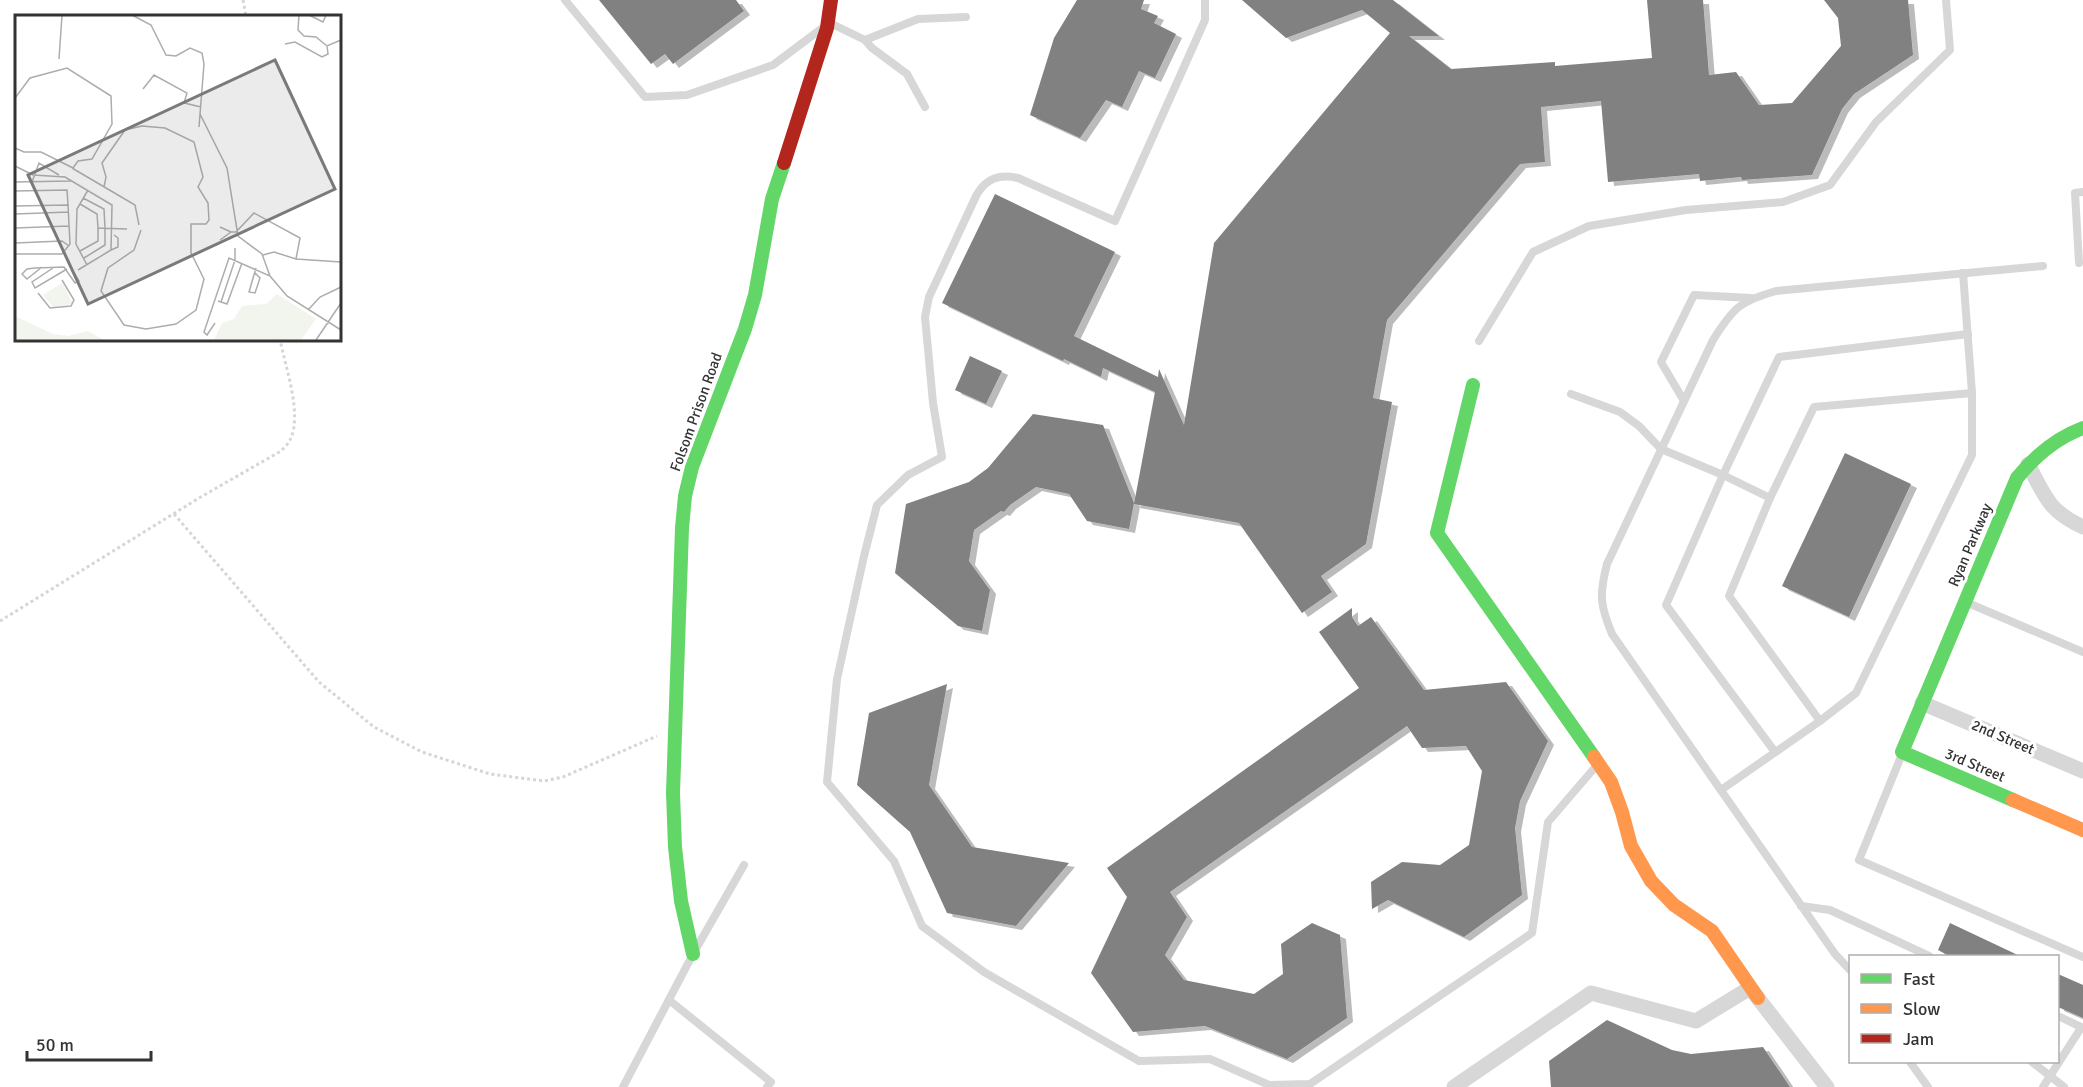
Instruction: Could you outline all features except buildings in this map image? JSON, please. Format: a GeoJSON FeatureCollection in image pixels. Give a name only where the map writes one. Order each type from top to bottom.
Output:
{"type":"FeatureCollection","features":[{"type":"Feature","properties":{"kind":"street","name":"Folsom Prison Road"},"geometry":{"type":"LineString","coordinates":[[693,954],[681,901],[675,847],[673,793],[685,496],[692,467],[750,312],[772,199],[828,22],[831,0]]}},
{"type":"Feature","properties":{"kind":"street"},"geometry":{"type":"LineString","coordinates":[[1473,385],[1437,533],[1611,782],[1631,846],[1651,881],[1674,905],[1712,931],[1758,998]]}},
{"type":"Feature","properties":{"kind":"street","name":"Ryan Parkway"},"geometry":{"type":"LineString","coordinates":[[1922,703],[2017,478],[2028,464],[2067,433],[2083,428]]}},
{"type":"Feature","properties":{"kind":"street"},"geometry":{"type":"LineString","coordinates":[[2028,464],[2051,507],[2065,519],[2083,527]]}},
{"type":"Feature","properties":{"kind":"street"},"geometry":{"type":"LineString","coordinates":[[1902,752],[1922,703]]}},
{"type":"Feature","properties":{"kind":"street","name":"2nd Street"},"geometry":{"type":"LineString","coordinates":[[1922,703],[2083,771]]}},
{"type":"Feature","properties":{"kind":"street","name":"3rd Street"},"geometry":{"type":"LineString","coordinates":[[1902,752],[2083,830]]}},
{"type":"Feature","properties":{"kind":"street"},"geometry":{"type":"LineString","coordinates":[[1454,1087],[1591,993],[1696,1021],[1750,988],[1827,1087]]}},
{"type":"Feature","properties":{"kind":"lane"},"geometry":{"type":"LineString","coordinates":[[565,0],[645,97],[687,95],[773,65],[828,22],[865,40],[872,48],[907,74],[925,107]]}},
{"type":"Feature","properties":{"kind":"lane"},"geometry":{"type":"LineString","coordinates":[[1205,0],[1205,20],[1114,221],[1018,178],[1006,175],[989,180],[977,195],[926,308],[933,403],[942,457],[908,475],[877,505],[837,679],[827,782],[894,861],[922,926],[984,972],[1139,1061],[1210,1059],[1269,1085],[1310,1084],[1532,933],[1548,822],[1598,764]]}},
{"type":"Feature","properties":{"kind":"lane"},"geometry":{"type":"LineString","coordinates":[[1479,341],[1533,252],[1589,226],[1686,210],[1783,202],[1830,185],[1876,122],[1950,50],[1946,0]]}},
{"type":"Feature","properties":{"kind":"lane"},"geometry":{"type":"LineString","coordinates":[[865,40],[918,19],[966,17]]}},
{"type":"Feature","properties":{"kind":"lane"},"geometry":{"type":"LineString","coordinates":[[2079,263],[2075,194],[2083,192]]}},
{"type":"Feature","properties":{"kind":"lane"},"geometry":{"type":"LineString","coordinates":[[1684,402],[1661,362],[1694,295],[1751,298],[1776,291],[2043,266]]}},
{"type":"Feature","properties":{"kind":"lane"},"geometry":{"type":"LineString","coordinates":[[1720,790],[1820,721],[1856,693],[1972,455],[1972,393],[1963,273]]}},
{"type":"Feature","properties":{"kind":"lane"},"geometry":{"type":"LineString","coordinates":[[1751,298],[1728,316],[1713,340],[1607,564],[1601,587],[1602,610],[1612,634],[1835,954],[1849,968]]}},
{"type":"Feature","properties":{"kind":"lane"},"geometry":{"type":"LineString","coordinates":[[1775,752],[1666,605],[1723,475],[1779,357],[1968,334]]}},
{"type":"Feature","properties":{"kind":"lane"},"geometry":{"type":"LineString","coordinates":[[1820,721],[1729,596],[1770,498],[1814,407],[1972,393]]}},
{"type":"Feature","properties":{"kind":"lane"},"geometry":{"type":"LineString","coordinates":[[1571,394],[1620,412],[1661,449],[1770,498]]}},
{"type":"Feature","properties":{"kind":"lane"},"geometry":{"type":"LineString","coordinates":[[1964,602],[2083,652]]}},
{"type":"Feature","properties":{"kind":"lane"},"geometry":{"type":"LineString","coordinates":[[1902,752],[1859,860],[2083,957]]}},
{"type":"Feature","properties":{"kind":"lane"},"geometry":{"type":"LineString","coordinates":[[623,1087],[693,954],[744,865]]}},
{"type":"Feature","properties":{"kind":"lane"},"geometry":{"type":"LineString","coordinates":[[1801,906],[1830,910],[1925,955]]}},
{"type":"Feature","properties":{"kind":"lane"},"geometry":{"type":"LineString","coordinates":[[669,1000],[771,1082],[767,1087]]}},
{"type":"Feature","properties":{"kind":"lane"},"geometry":{"type":"LineString","coordinates":[[2059,1016],[2082,1028],[2059,1063]]}},
{"type":"Feature","properties":{"kind":"lane"},"geometry":{"type":"LineString","coordinates":[[1911,1063],[1928,1087]]}},
{"type":"Feature","properties":{"kind":"lane"},"geometry":{"type":"LineString","coordinates":[[2033,1063],[2064,1087]]}},
{"type":"Feature","properties":{"kind":"lane"},"geometry":{"type":"LineString","coordinates":[[2043,1087],[2059,1063]]}},
{"type":"Feature","properties":{"kind":"path"},"geometry":{"type":"LineString","coordinates":[[243,0],[246,15]]}},
{"type":"Feature","properties":{"kind":"path"},"geometry":{"type":"LineString","coordinates":[[0,621],[281,451],[290,441],[294,405],[280,340]]}},
{"type":"Feature","properties":{"kind":"path"},"geometry":{"type":"LineString","coordinates":[[174,514],[319,682],[374,727],[422,752],[490,774],[544,781],[563,777],[675,728]]}},
{"type":"Feature","properties":{"kind":"traffic: fast"},"geometry":{"type":"LineString","coordinates":[[693,954],[681,901],[675,847],[673,793],[685,496],[692,467],[745,329],[755,295],[772,199],[784,163]]}},
{"type":"Feature","properties":{"kind":"traffic: fast"},"geometry":{"type":"LineString","coordinates":[[1473,385],[1437,533],[1594,757]]}},
{"type":"Feature","properties":{"kind":"traffic: fast"},"geometry":{"type":"LineString","coordinates":[[2013,800],[1902,752],[2017,478],[2047,449],[2083,428]]}},
{"type":"Feature","properties":{"kind":"traffic: slow"},"geometry":{"type":"LineString","coordinates":[[1594,757],[1611,782],[1631,846],[1651,881],[1674,905],[1712,931],[1758,998]]}},
{"type":"Feature","properties":{"kind":"traffic: slow"},"geometry":{"type":"LineString","coordinates":[[2013,800],[2083,830]]}},
{"type":"Feature","properties":{"kind":"traffic: jam"},"geometry":{"type":"LineString","coordinates":[[784,163],[827,28],[831,0]]}}]}
